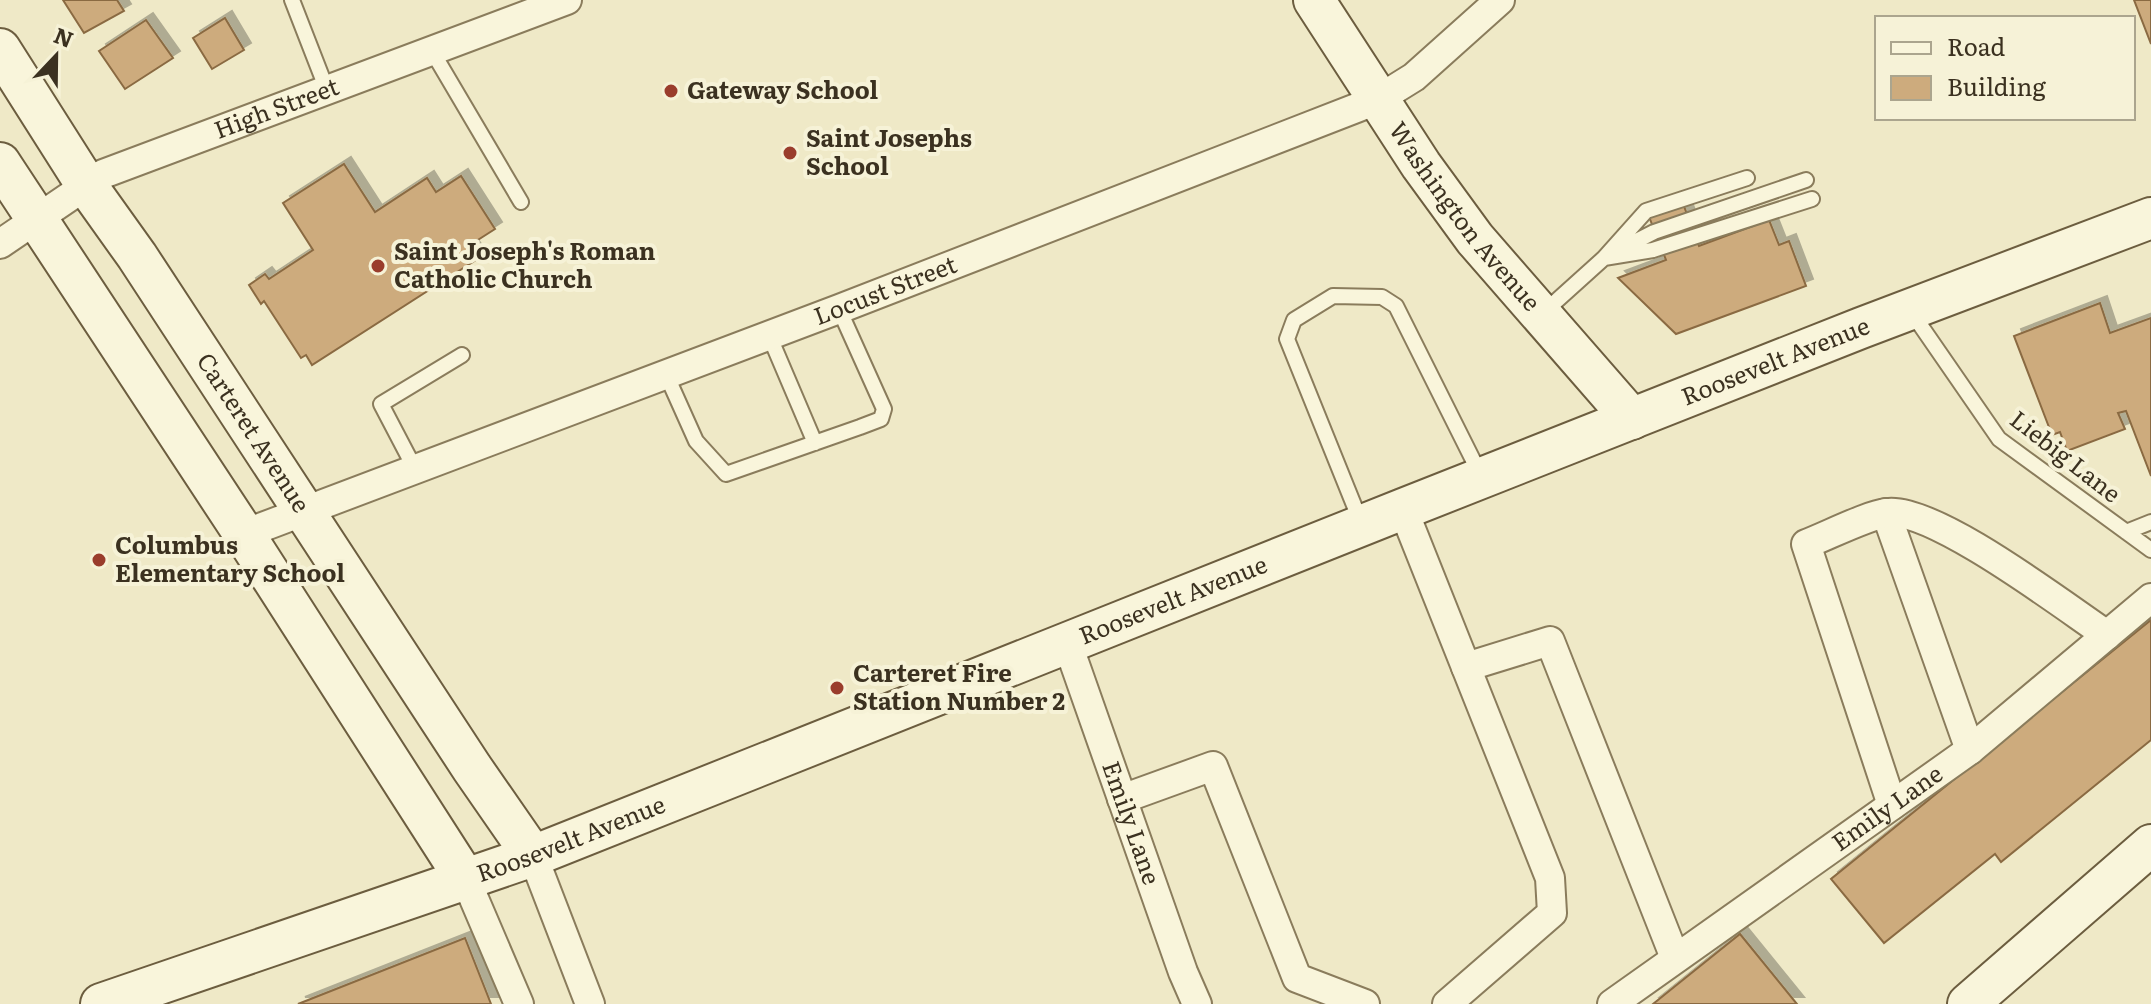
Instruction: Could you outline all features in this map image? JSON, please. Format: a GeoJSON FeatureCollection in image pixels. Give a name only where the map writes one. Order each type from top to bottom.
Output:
{"type":"FeatureCollection","features":[{"type":"Feature","properties":{"kind":"street","name":"High Street"},"geometry":{"type":"LineString","coordinates":[[0,244],[103,174],[567,0]]}},
{"type":"Feature","properties":{"kind":"street","name":"Washington Avenue"},"geometry":{"type":"LineString","coordinates":[[1314,0],[1377,100],[1475,239],[1632,419]]}},
{"type":"Feature","properties":{"kind":"street","name":"Locust Street"},"geometry":{"type":"LineString","coordinates":[[244,534],[839,309],[1377,100],[1414,77],[1500,0]]}},
{"type":"Feature","properties":{"kind":"street","name":"Carteret Avenue"},"geometry":{"type":"LineString","coordinates":[[0,49],[87,186],[137,256],[533,856]]}},
{"type":"Feature","properties":{"kind":"street"},"geometry":{"type":"LineString","coordinates":[[0,163],[244,534],[466,880],[519,1004]]}},
{"type":"Feature","properties":{"kind":"street","name":"Roosevelt Avenue"},"geometry":{"type":"LineString","coordinates":[[101,1004],[533,856],[1481,478],[2151,218]]}},
{"type":"Feature","properties":{"kind":"street"},"geometry":{"type":"LineString","coordinates":[[1403,509],[1550,878],[1552,913],[1447,1004]]}},
{"type":"Feature","properties":{"kind":"street"},"geometry":{"type":"LineString","coordinates":[[1892,805],[1806,544],[1886,513],[1904,513],[1923,518],[1956,535],[2107,635]]}},
{"type":"Feature","properties":{"kind":"street"},"geometry":{"type":"LineString","coordinates":[[1886,513],[1970,750]]}},
{"type":"Feature","properties":{"kind":"street","name":"Emily Lane"},"geometry":{"type":"LineString","coordinates":[[1612,1004],[1970,750],[2151,598]]}},
{"type":"Feature","properties":{"kind":"street"},"geometry":{"type":"LineString","coordinates":[[1466,667],[1550,641],[1675,958]]}},
{"type":"Feature","properties":{"kind":"street","name":"Emily Lane"},"geometry":{"type":"LineString","coordinates":[[1067,642],[1197,1004]]}},
{"type":"Feature","properties":{"kind":"street"},"geometry":{"type":"LineString","coordinates":[[1122,799],[1213,766],[1297,978],[1365,1004]]}},
{"type":"Feature","properties":{"kind":"street"},"geometry":{"type":"LineString","coordinates":[[1968,1004],[2151,845]]}},
{"type":"Feature","properties":{"kind":"street"},"geometry":{"type":"LineString","coordinates":[[533,856],[590,1004]]}},
{"type":"Feature","properties":{"kind":"lane"},"geometry":{"type":"LineString","coordinates":[[292,0],[327,90]]}},
{"type":"Feature","properties":{"kind":"lane"},"geometry":{"type":"LineString","coordinates":[[432,51],[521,202]]}},
{"type":"Feature","properties":{"kind":"lane"},"geometry":{"type":"LineString","coordinates":[[1540,315],[1604,258],[1646,211],[1747,178]]}},
{"type":"Feature","properties":{"kind":"lane"},"geometry":{"type":"LineString","coordinates":[[1604,258],[1654,232],[1806,180]]}},
{"type":"Feature","properties":{"kind":"lane"},"geometry":{"type":"LineString","coordinates":[[1604,258],[1653,250],[1812,199]]}},
{"type":"Feature","properties":{"kind":"lane"},"geometry":{"type":"LineString","coordinates":[[1362,525],[1287,339],[1294,320],[1333,296],[1382,297],[1396,306],[1481,478]]}},
{"type":"Feature","properties":{"kind":"lane"},"geometry":{"type":"LineString","coordinates":[[666,374],[696,441],[726,474],[881,419],[884,409],[839,309]]}},
{"type":"Feature","properties":{"kind":"lane","name":"Liebig Lane"},"geometry":{"type":"LineString","coordinates":[[1910,310],[1999,439],[2151,550]]}},
{"type":"Feature","properties":{"kind":"lane"},"geometry":{"type":"LineString","coordinates":[[769,335],[815,443]]}},
{"type":"Feature","properties":{"kind":"lane"},"geometry":{"type":"LineString","coordinates":[[415,469],[381,404],[462,355]]}},
{"type":"Feature","properties":{"kind":"lane"},"geometry":{"type":"LineString","coordinates":[[2126,532],[2151,522]]}},
{"type":"Feature","properties":{"kind":"building"},"geometry":{"type":"Polygon","coordinates":[[[63,0],[117,0],[124,11],[84,33],[63,0]]]}},
{"type":"Feature","properties":{"kind":"building"},"geometry":{"type":"Polygon","coordinates":[[[2134,0],[2151,0],[2151,44],[2134,0]]]}},
{"type":"Feature","properties":{"kind":"building"},"geometry":{"type":"Polygon","coordinates":[[[225,18],[244,50],[212,69],[193,38],[225,18]]]}},
{"type":"Feature","properties":{"kind":"building"},"geometry":{"type":"Polygon","coordinates":[[[146,20],[173,58],[125,89],[99,51],[146,20]]]}},
{"type":"Feature","properties":{"kind":"building","name":"Saint Joseph's Roman Catholic Church"},"geometry":{"type":"Polygon","coordinates":[[[344,164],[375,212],[427,178],[436,192],[461,176],[495,229],[470,245],[479,258],[312,365],[306,355],[301,358],[264,301],[261,304],[249,285],[265,274],[269,279],[313,250],[283,203],[344,164]]]}},
{"type":"Feature","properties":{"kind":"building"},"geometry":{"type":"Polygon","coordinates":[[[1682,201],[1699,246],[1769,220],[1779,245],[1789,241],[1806,286],[1676,334],[1618,278],[1666,260],[1648,214],[1682,201]]]}},
{"type":"Feature","properties":{"kind":"building"},"geometry":{"type":"Polygon","coordinates":[[[2100,303],[2110,333],[2151,318],[2151,476],[2126,411],[2118,413],[2125,429],[2067,451],[2060,432],[2052,435],[2014,336],[2100,303]]]}},
{"type":"Feature","properties":{"kind":"building"},"geometry":{"type":"Polygon","coordinates":[[[2151,620],[2151,740],[2001,862],[1995,854],[1884,943],[1831,879],[2151,620]]]}},
{"type":"Feature","properties":{"kind":"building"},"geometry":{"type":"Polygon","coordinates":[[[1740,934],[1797,1004],[1653,1004],[1740,934]]]}},
{"type":"Feature","properties":{"kind":"building"},"geometry":{"type":"Polygon","coordinates":[[[465,938],[491,1004],[298,1004],[465,938]]]}},
{"type":"Feature","properties":{"kind":"place","name":"Gateway School"},"geometry":{"type":"Point","coordinates":[671,91]}},
{"type":"Feature","properties":{"kind":"place","name":"Saint Josephs School"},"geometry":{"type":"Point","coordinates":[790,153]}},
{"type":"Feature","properties":{"kind":"place","name":"Saint Joseph's Roman Catholic Church"},"geometry":{"type":"Point","coordinates":[378,266]}},
{"type":"Feature","properties":{"kind":"place","name":"Columbus Elementary School"},"geometry":{"type":"Point","coordinates":[99,560]}},
{"type":"Feature","properties":{"kind":"place","name":"Carteret Fire Station Number 2"},"geometry":{"type":"Point","coordinates":[837,688]}}]}
